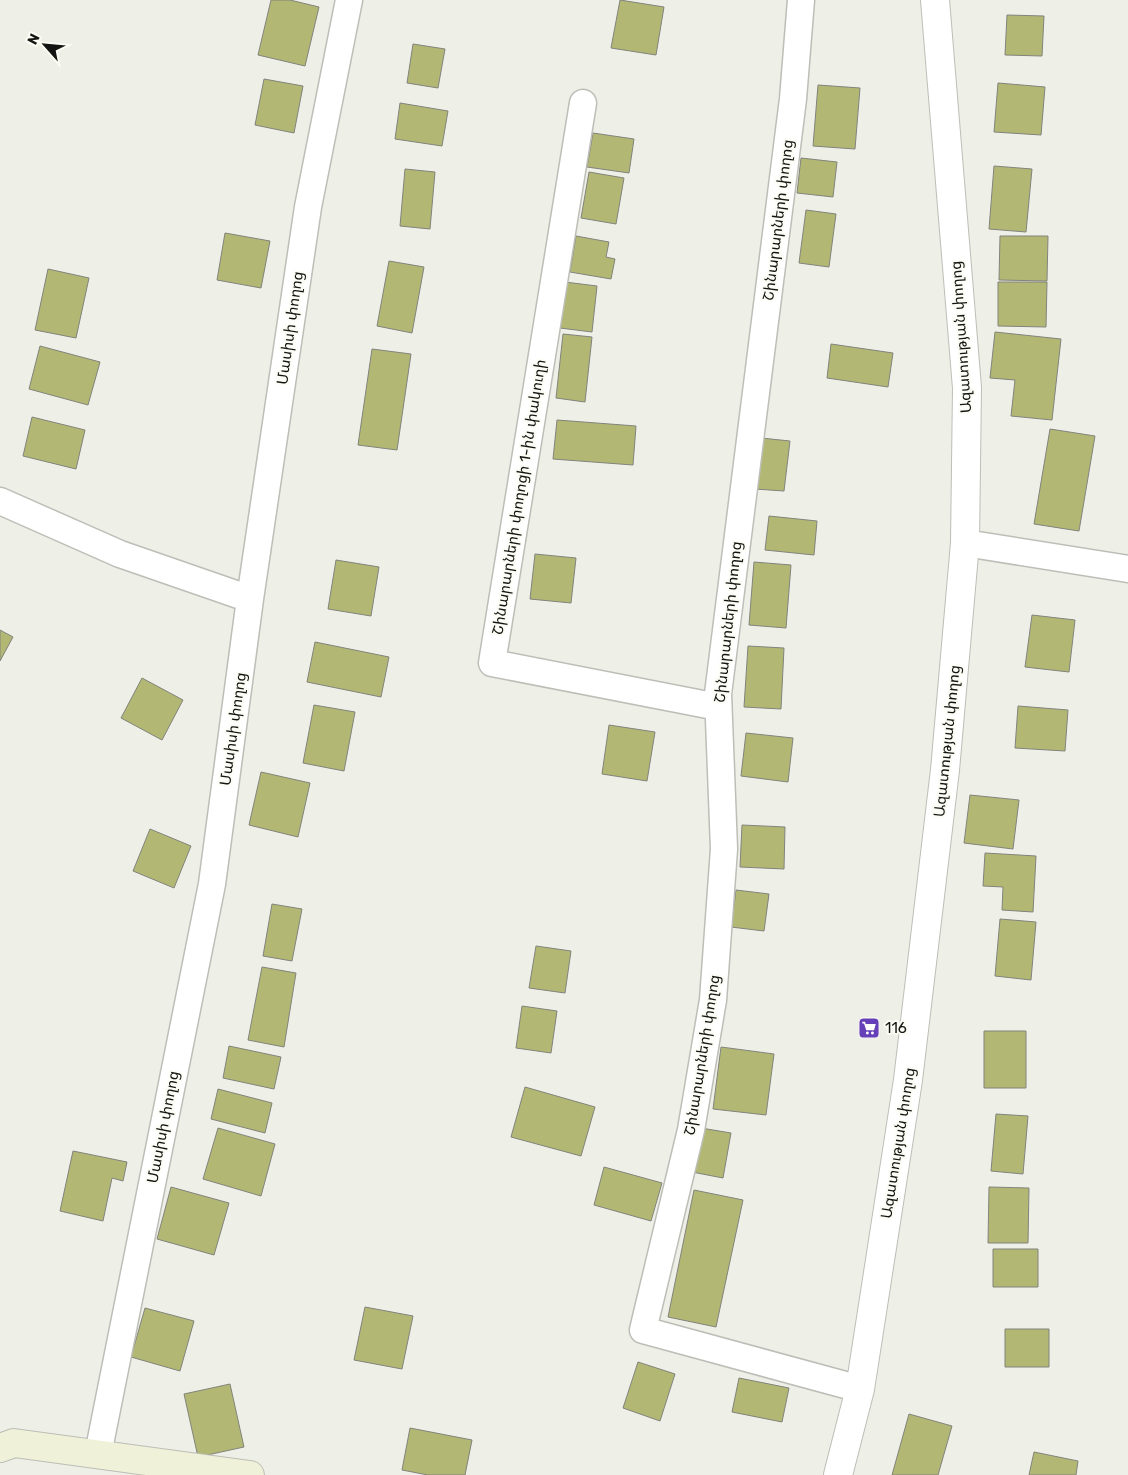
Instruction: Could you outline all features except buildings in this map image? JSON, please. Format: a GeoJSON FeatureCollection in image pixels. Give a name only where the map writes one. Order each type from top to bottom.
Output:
{"type":"FeatureCollection","features":[{"type":"Feature","properties":{"kind":"main road"},"geometry":{"type":"LineString","coordinates":[[0,1448],[14,1443],[250,1475]]}},
{"type":"Feature","properties":{"kind":"street","name":"Մասիսի փողոց"},"geometry":{"type":"LineString","coordinates":[[98,1454],[212,884],[250,599],[308,207],[349,0]]}},
{"type":"Feature","properties":{"kind":"street","name":"Շինարարների փողոց"},"geometry":{"type":"LineString","coordinates":[[801,0],[794,99],[718,694],[724,849],[713,1000],[691,1130],[643,1330],[860,1389]]}},
{"type":"Feature","properties":{"kind":"street","name":"Ազատության փողոց"},"geometry":{"type":"LineString","coordinates":[[838,1475],[860,1389],[908,1080],[945,770],[965,543],[967,388],[935,0]]}},
{"type":"Feature","properties":{"kind":"street","name":"Շինարարների փողոցի 1-ին փակուղի"},"geometry":{"type":"LineString","coordinates":[[583,103],[492,663],[718,707]]}},
{"type":"Feature","properties":{"kind":"street"},"geometry":{"type":"LineString","coordinates":[[0,501],[120,554],[250,599]]}},
{"type":"Feature","properties":{"kind":"street"},"geometry":{"type":"LineString","coordinates":[[965,543],[1128,569]]}},
{"type":"Feature","properties":{"kind":"place","name":"116"},"geometry":{"type":"Point","coordinates":[869,1028]}}]}
